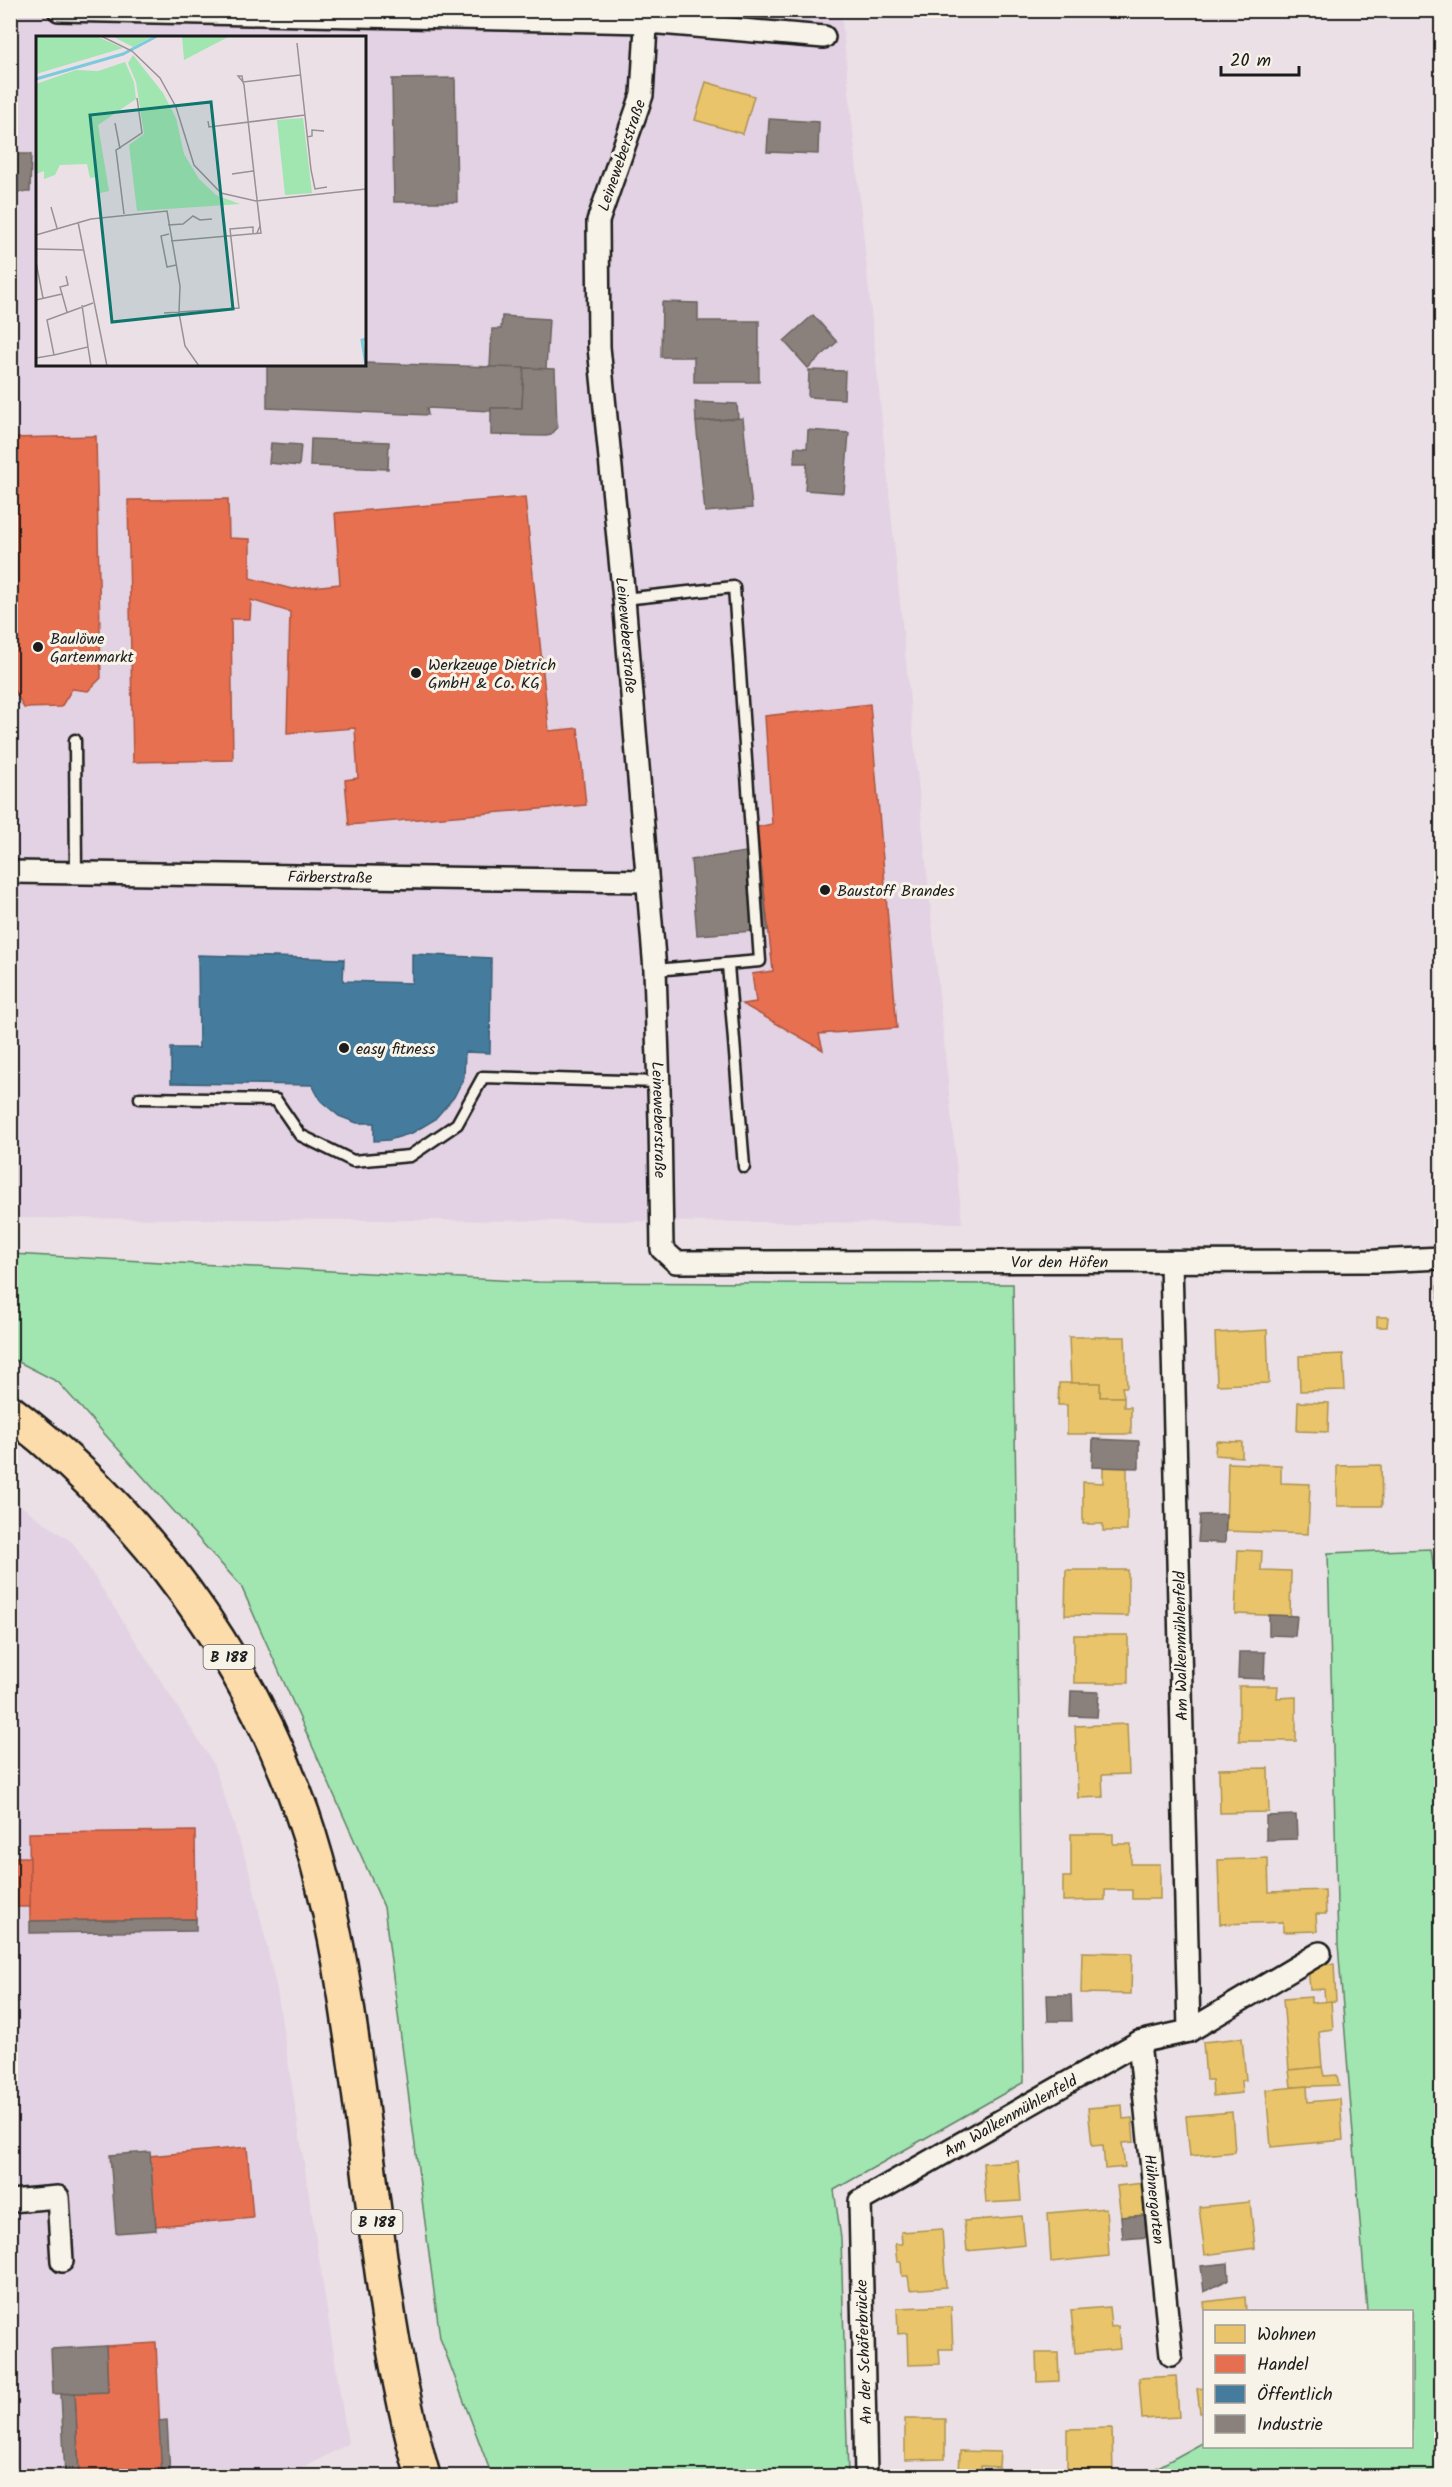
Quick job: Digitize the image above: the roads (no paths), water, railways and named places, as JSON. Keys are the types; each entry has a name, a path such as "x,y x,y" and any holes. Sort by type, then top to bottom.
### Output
{"main road":[{"name":"B 188","path":"10,1412 74,1465 112,1502 180,1582 237,1671 284,1765 318,1864 340,1966 395,2352 423,2476"}],"street":[{"path":"59,10 647,16 825,37"},
{"name":"Leineweberstraße","path":"647,16 642,95 598,221 599,347 624,599 655,970 662,1249 676,1262"},
{"name":"Färberstraße","path":"10,872 647,881"},
{"name":"Vor den Höfen","path":"676,1262 1376,1261 1442,1258"},
{"name":"Am Walkenmühlenfeld","path":"1171,1262 1189,2031"},
{"name":"Am Walkenmühlenfeld","path":"859,2227 860,2201 1139,2042 1189,2031 1320,1953"},
{"name":"Hühnergarten","path":"1139,2042 1171,2355"},
{"path":"10,2201 58,2197 62,2261"},
{"name":"An der Schäferbrücke","path":"859,2227 866,2476"}],"lane":[{"path":"624,599 734,586 760,962 655,970"},
{"path":"75,740 76,873"},
{"path":"728,965 744,1167"},
{"path":"140,1098 276,1100 300,1136 353,1161 410,1156 457,1124 483,1077 659,1083"}],"place":[{"name":"Baulöwe Gartenmarkt","path":"38,647"},
{"name":"Werkzeuge Dietrich GmbH & Co. KG","path":"416,673"},
{"name":"Baustoff Brandes","path":"825,890"},
{"name":"easy fitness","path":"344,1048"}]}
